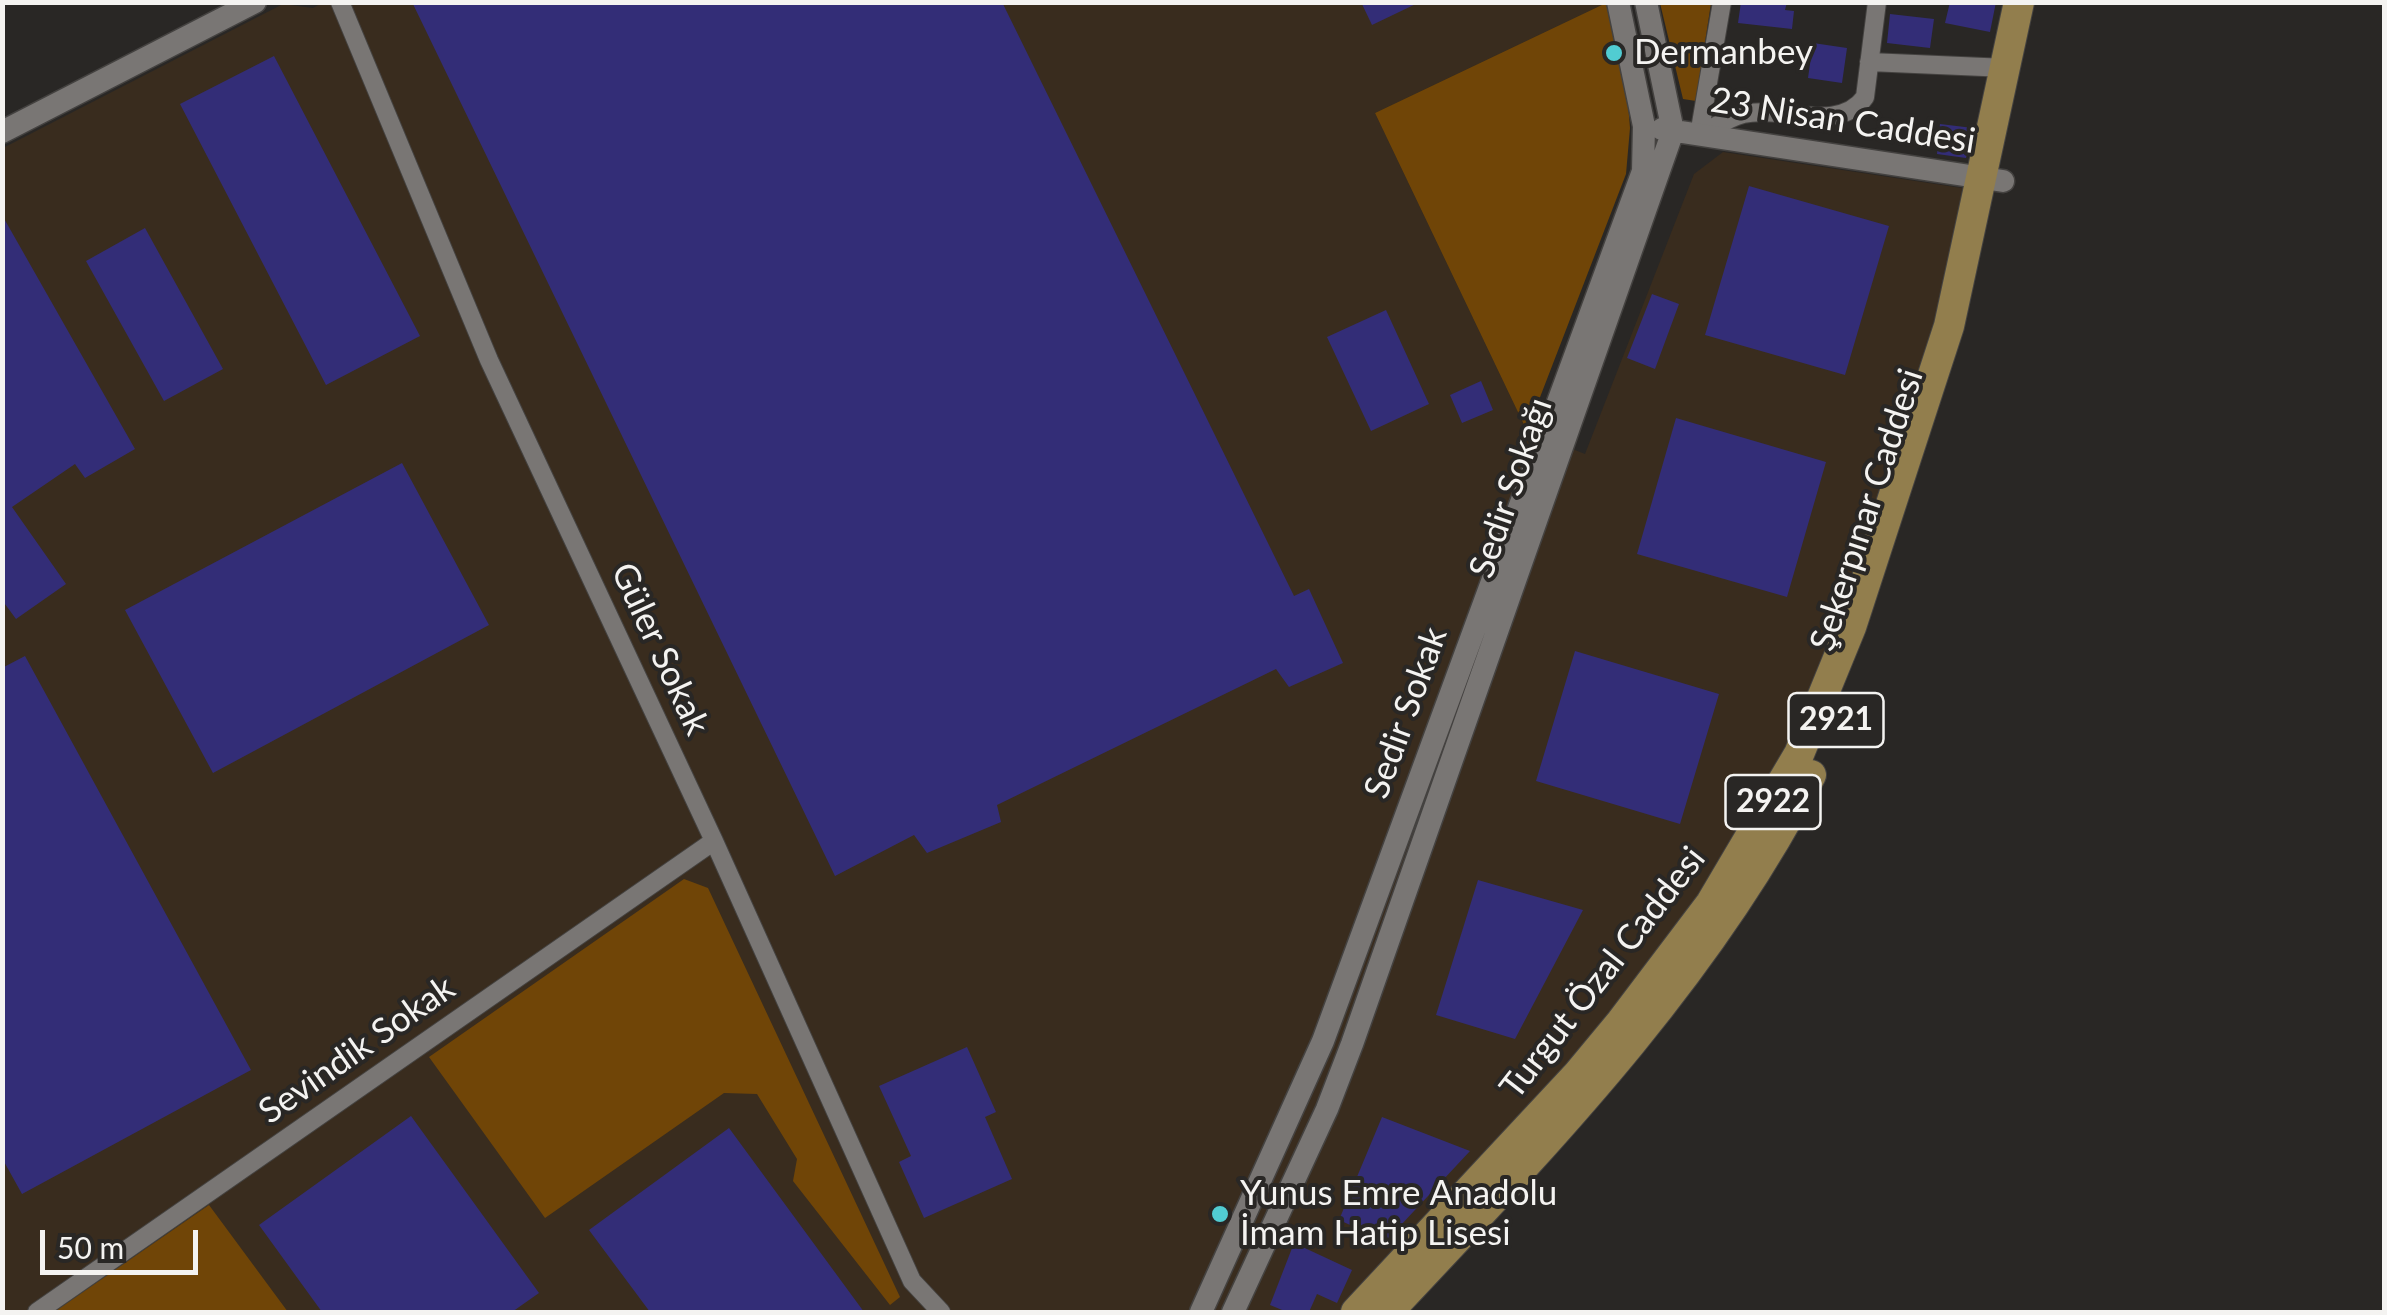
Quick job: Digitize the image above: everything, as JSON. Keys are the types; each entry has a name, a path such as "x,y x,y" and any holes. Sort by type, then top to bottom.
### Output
{"main road":[{"name":"Şekerpınar Caddesi","path":"1993,179 2006,68 2019,2"},
{"name":"Şekerpınar Caddesi","path":"1388,1312 1581,1102 1660,1008 1722,928 1788,821 1849,688 1919,489 2038,2"},
{"name":"Turgut Özal Caddesi","path":"1356,1312 1567,1086 1621,1022 1711,903 1779,793 1823,700 1892,506 1993,179"}],"street":[{"path":"2,132 255,2"},
{"name":"Güler Sokak","path":"340,2 489,360 714,841 912,1281 941,1312"},
{"path":"1618,2 1644,126"},
{"name":"23 Nisan Caddesi","path":"1646,2 1674,131"},
{"path":"1698,135 1722,2"},
{"path":"1698,135 1744,114 1836,115 1856,109 1864,96 1877,2"},
{"path":"1869,62 2006,68"},
{"name":"23 Nisan Caddesi","path":"1644,126 1993,179"},
{"name":"Sedir Sokak","path":"1201,1312 1284,1134 1330,1022 1643,172 1644,126"},
{"name":"Sedir Sokağı","path":"1233,1312 1327,1108 1352,1044 1674,131"},
{"name":"Sevindik Sokak","path":"37,1312 714,841"}],"shaded area":[{"path":"324,2 1606,3 1375,113 1527,431 1585,454 1694,174 1723,152 1975,190 1910,488 1791,788 1371,1312 3,1312 3,148 283,4 313,8"},
{"path":"1606,3 1628,103 1626,174 1527,431 1375,113"},
{"path":"1660,3 1711,3 1696,101 1683,99"},
{"path":"684,879 708,888 900,1297 890,1305 793,1181 797,1159 757,1094 724,1093 545,1218 429,1057"},
{"path":"209,1205 288,1312 54,1312"}],"building":[{"path":"412,2 1002,2 1294,596 1309,589 1343,663 1289,687 1276,669 997,805 1001,822 927,853 914,835 835,876"},
{"path":"1361,2 1420,2 1372,25"},
{"path":"1741,2 1787,2 1785,10 1794,11 1792,29 1738,23"},
{"path":"1950,2 1996,2 1990,32 1945,23"},
{"path":"1890,14 1934,19 1930,48 1887,43"},
{"path":"1813,43 1847,48 1842,83 1808,78"},
{"path":"274,56 420,336 326,385 180,104"},
{"path":"1940,124 1973,128 1966,158 1937,154"},
{"path":"1749,186 1889,226 1845,375 1705,335"},
{"path":"2,215 135,449 85,478 75,464 12,507 66,584 16,619 2,600"},
{"path":"145,228 223,369 164,401 86,261"},
{"path":"1652,294 1679,304 1655,369 1627,358"},
{"path":"1386,310 1429,404 1371,431 1327,337"},
{"path":"1481,381 1493,410 1462,423 1450,395"},
{"path":"1676,418 1826,462 1787,597 1637,554"},
{"path":"402,463 489,625 213,773 125,610"},
{"path":"1575,651 1719,694 1680,824 1536,781"},
{"path":"25,656 251,1070 22,1194 2,1158 2,668"},
{"path":"1478,880 1583,910 1515,1039 1436,1015"},
{"path":"967,1047 996,1112 985,1117 1012,1179 924,1218 899,1162 911,1156 879,1086"},
{"path":"411,1116 539,1293 512,1312 322,1312 259,1225"},
{"path":"1382,1117 1470,1151 1386,1241 1339,1220"},
{"path":"729,1128 864,1312 650,1312 589,1230"},
{"path":"1294,1243 1352,1270 1337,1303 1317,1294 1309,1312 1287,1312 1270,1305"}],"place":[{"name":"Dermanbey","path":"1614,53"},
{"name":"Yunus Emre Anadolu İmam Hatip Lisesi","path":"1220,1214"}]}
